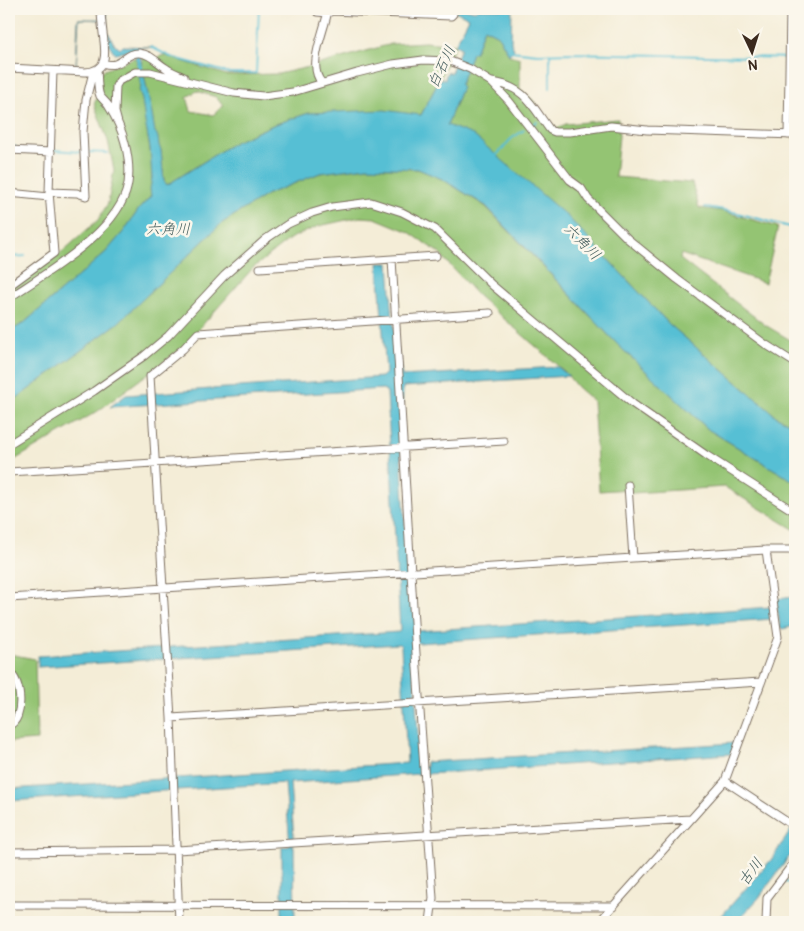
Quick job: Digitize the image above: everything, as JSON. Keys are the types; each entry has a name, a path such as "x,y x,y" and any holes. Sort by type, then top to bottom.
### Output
{"street":[{"path":"9,193 49,195 77,193 86,196 84,151 86,100 95,71 105,57 101,9"},
{"path":"316,9 317,12 451,16 453,11"},
{"path":"9,298 94,236 119,206 125,192 129,167 125,141 115,112 116,86 119,81 135,72 150,72 248,96 278,95 393,64 423,60 450,61 470,69 491,82 518,92 531,102 550,130 554,132 570,132 611,126 648,130 791,135 790,9"},
{"path":"322,83 317,78 315,63 328,11"},
{"path":"102,63 108,65 117,64 137,53 150,55 166,69 195,83"},
{"path":"9,68 95,71"},
{"path":"9,286 54,253 49,195 53,71"},
{"path":"95,71 100,96 118,123"},
{"path":"491,82 509,100 570,180 580,188 588,199 628,239 677,279 765,344 795,363"},
{"path":"9,150 51,150"},
{"path":"9,444 94,391 150,351 168,336 224,276 288,224 312,213 332,207 370,202 402,212 435,229 492,285 633,404 706,455 795,512"},
{"path":"260,268 436,256"},
{"path":"392,259 390,319 400,382 398,448 406,572 415,636 413,704 423,768 432,906 430,922"},
{"path":"179,922 167,653 150,376 183,349 198,333 490,313"},
{"path":"9,472 504,441"},
{"path":"628,485 633,558"},
{"path":"599,922 725,781 778,637 766,550"},
{"path":"9,598 633,558 795,550"},
{"path":"9,673 16,678 18,685 19,714 17,720 9,725"},
{"path":"170,718 761,682"},
{"path":"725,781 793,826"},
{"path":"9,852 177,850 690,819"},
{"path":"766,922 767,898 795,861"},
{"path":"9,905 614,906"}],"green space":[{"path":"484,28 498,35 509,55 520,58 520,89 533,100 547,123 557,128 566,124 618,119 619,136 615,177 692,183 699,208 722,211 778,227 765,283 681,254 680,259 765,325 792,341 795,335 795,426 777,417 669,324 568,217 447,125 462,87 460,85 472,52 475,52"},
{"path":"425,42 455,45 421,115 309,113 273,125 235,142 167,185 164,181 161,150 155,133 143,70 141,89 152,164 151,196 106,252 24,323 9,332 9,286 61,253 98,220 108,203 114,170 108,141 94,104 101,90 99,78 102,71 136,57 137,63 143,62 142,56 154,60 163,55 226,75 278,74 391,44","holes":["197,91 216,97 223,106 213,115 191,111 187,97"]},
{"path":"367,167 418,169 442,179 485,206 619,346 709,430 795,482 795,530 725,487 632,493 631,489 599,491 593,401 577,387 565,372 478,296 439,253 409,232 375,218 360,217 319,226 291,238 253,268 182,348 98,411 9,463 9,404 118,323 222,223 268,194 320,173"},
{"path":"9,654 35,659 37,740 9,742"}],"water":[{"name":"六角川","path":"104,9 107,9 107,30 114,44 120,49 123,46 153,47 143,47 139,50 155,132 161,150 164,181 167,185 235,142 273,125 309,113 384,110 421,115 440,79 445,79 447,72 451,73 461,48 455,45 469,18 450,11 352,9 466,9 475,11 477,9 512,9 511,43 514,49 509,55 498,35 484,28 475,52 472,53 460,85 462,87 447,125 473,135 568,217 669,324 777,417 795,426 795,482 709,430 619,346 486,206 442,179 418,169 367,167 320,173 268,194 222,223 118,323 9,404 9,332 24,323 106,252 151,196 150,148 139,89 141,88 135,51 130,50 116,54 106,34 104,20 79,19 103,19 105,18"},
{"path":"78,19 79,19 76,68"},
{"path":"378,263 389,263 393,322 402,376 558,367 569,376 403,387 401,450 408,575 417,631 771,607 773,619 418,643 412,639 420,767 426,767 426,762 735,743 731,754 426,774 426,769 420,770 420,774 290,783 294,840 292,846 294,846 295,922 282,922 282,847 290,846 285,783 9,801 9,789 407,763 401,646 399,644 38,667 38,656 163,648 164,652 169,647 399,632 387,392 383,389 110,407 126,395 382,377 386,373"},
{"path":"794,597 795,626 782,629 780,627 776,599"},
{"path":"795,824 795,849 758,899 736,922 716,922 771,860"}],"waterway":[{"path":"151,47 171,57 229,73 256,73 259,9"},
{"path":"511,51 538,54 795,58"},
{"path":"550,54 550,88"},
{"path":"532,125 537,122"},
{"path":"495,157 511,139 524,130"},
{"path":"9,146 16,147"},
{"path":"53,150 81,152"},
{"path":"86,152 108,153"},
{"path":"705,207 795,228"},
{"path":"9,257 25,256"},
{"path":"783,882 795,883"}],"water label":[{"name":"白石川","path":"442,67"},
{"name":"古川","path":"751,872"}]}
